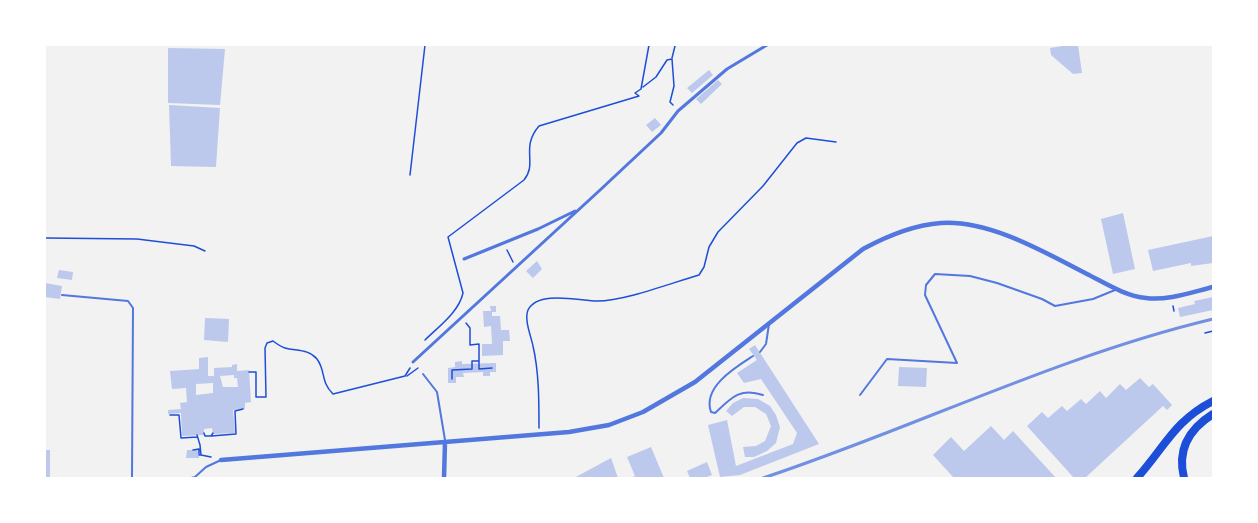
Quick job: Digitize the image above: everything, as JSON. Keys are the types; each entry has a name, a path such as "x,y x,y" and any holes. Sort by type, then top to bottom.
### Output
{"highway":[{"path":"1137,478 1176,427 1196,410 1213,401"},
{"path":"1184,478 1181,457 1184,446 1189,436 1213,414"}],"street":[{"path":"413,362 661,133 678,111 694,96 727,69 767,45"},
{"path":"464,259 579,209"},
{"path":"220,460 540,435 609,425 643,412 695,382 863,249 908,229 942,223 967,225 998,232 1118,289 1143,298 1156,299 1213,287"},
{"path":"444,478 445,442"}],"lane":[{"path":"860,395 887,359 957,363 926,295 926,285 935,274 970,276 997,283 1042,298 1055,306 1092,299 1118,289"},
{"path":"62,295 128,301 133,308 132,478"},
{"path":"760,352 766,344 769,324"},
{"path":"753,356 724,378 714,389 709,406 711,412 715,413 734,396 752,391 763,395"},
{"path":"423,374 437,392 445,442"},
{"path":"191,478 220,460"}],"path":[{"path":"410,175 425,45"},
{"path":"641,89 649,45"},
{"path":"675,46 672,59 675,77 670,102 678,111"},
{"path":"423,343 462,299 463,293 448,237 524,180 530,172 529,148 537,128 543,124 635,99 639,96 635,93 656,77 667,60 672,59"},
{"path":"540,435 534,352 527,319 528,310 535,302 551,298 597,301 629,295 699,275 705,267 709,247 718,232 764,186 797,143 806,138 836,142"},
{"path":"45,238 137,239 194,246 205,251"},
{"path":"504,243 509,257"},
{"path":"468,325 470,345 479,344 479,369 492,368"},
{"path":"1205,333 1213,331"},
{"path":"249,372 256,372 256,397 266,397 265,348 267,343 273,341 283,348 297,348 317,358 325,386 333,394 405,376 418,368"},
{"path":"452,379 452,370 472,369 472,361 479,361"},
{"path":"405,376 413,362"},
{"path":"204,433 205,436 236,434 234,411 243,409"},
{"path":"170,415 179,414 181,438 197,436 200,455 199,449 193,450"}],"building":[{"path":"1078,45 1082,73 1073,74 1051,55 1050,48"},
{"path":"168,48 225,49 220,105 168,103"},
{"path":"709,70 713,75 692,93 687,88"},
{"path":"718,80 722,84 701,104 696,99"},
{"path":"169,105 220,108 216,167 171,166"},
{"path":"655,118 661,125 652,132 646,125"},
{"path":"1123,213 1135,269 1113,274 1101,219"},
{"path":"1213,236 1213,263 1191,266 1191,263 1153,271 1148,250"},
{"path":"537,261 542,269 533,278 526,271"},
{"path":"59,270 73,272 72,280 57,278"},
{"path":"45,283 62,286 60,299 45,297"},
{"path":"1213,297 1213,310 1180,317 1178,308 1195,304 1194,301"},
{"path":"490,306 496,306 496,312 492,312 492,316 500,316 501,330 509,330 510,341 503,341 503,355 482,356 482,344 492,344 491,326 484,327 483,311 491,311"},
{"path":"205,318 229,319 228,342 204,340"},
{"path":"755,345 819,444 740,475 720,477 708,425 727,420 736,466 793,444 797,433 761,379 744,383 737,373 757,360 749,349"},
{"path":"208,357 208,376 214,376 214,368 232,367 237,364 237,371 249,370 251,402 245,403 245,409 233,410 235,433 213,434 212,428 204,429 204,435 182,436 181,413 168,414 168,410 181,409 180,403 187,402 186,388 172,389 170,371 199,369 199,358","holes":["234,375 234,378 237,378 238,387 223,387 220,376","213,383 213,393 196,395 196,384"]},
{"path":"462,361 462,364 496,363 496,372 490,372 490,376 483,376 483,372 463,373 464,377 456,377 456,383 448,383 448,368 455,367 455,362"},
{"path":"899,367 927,368 926,387 898,386"},
{"path":"1140,378 1149,387 1153,384 1172,405 1167,410 1163,406 1085,478 1074,478 1027,426 1042,412 1048,418 1062,406 1067,411 1081,399 1086,404 1100,391 1106,398 1120,384 1126,390"},
{"path":"743,398 758,399 770,406 780,427 776,443 767,451 754,457 745,457 743,447 756,446 765,441 771,426 766,414 755,407 744,407 732,416 726,411 733,403"},
{"path":"991,426 1004,440 1013,431 1056,478 954,478 933,455 951,437 964,451"},
{"path":"651,447 664,478 629,478 635,476 627,457"},
{"path":"45,450 50,450 50,478 45,478"},
{"path":"187,450 198,450 199,458 186,458"},
{"path":"611,458 618,478 574,478"},
{"path":"707,462 712,475 704,478 690,478 687,471"}],"railway":[{"path":"763,478 1042,372 1155,334 1213,319"}]}
